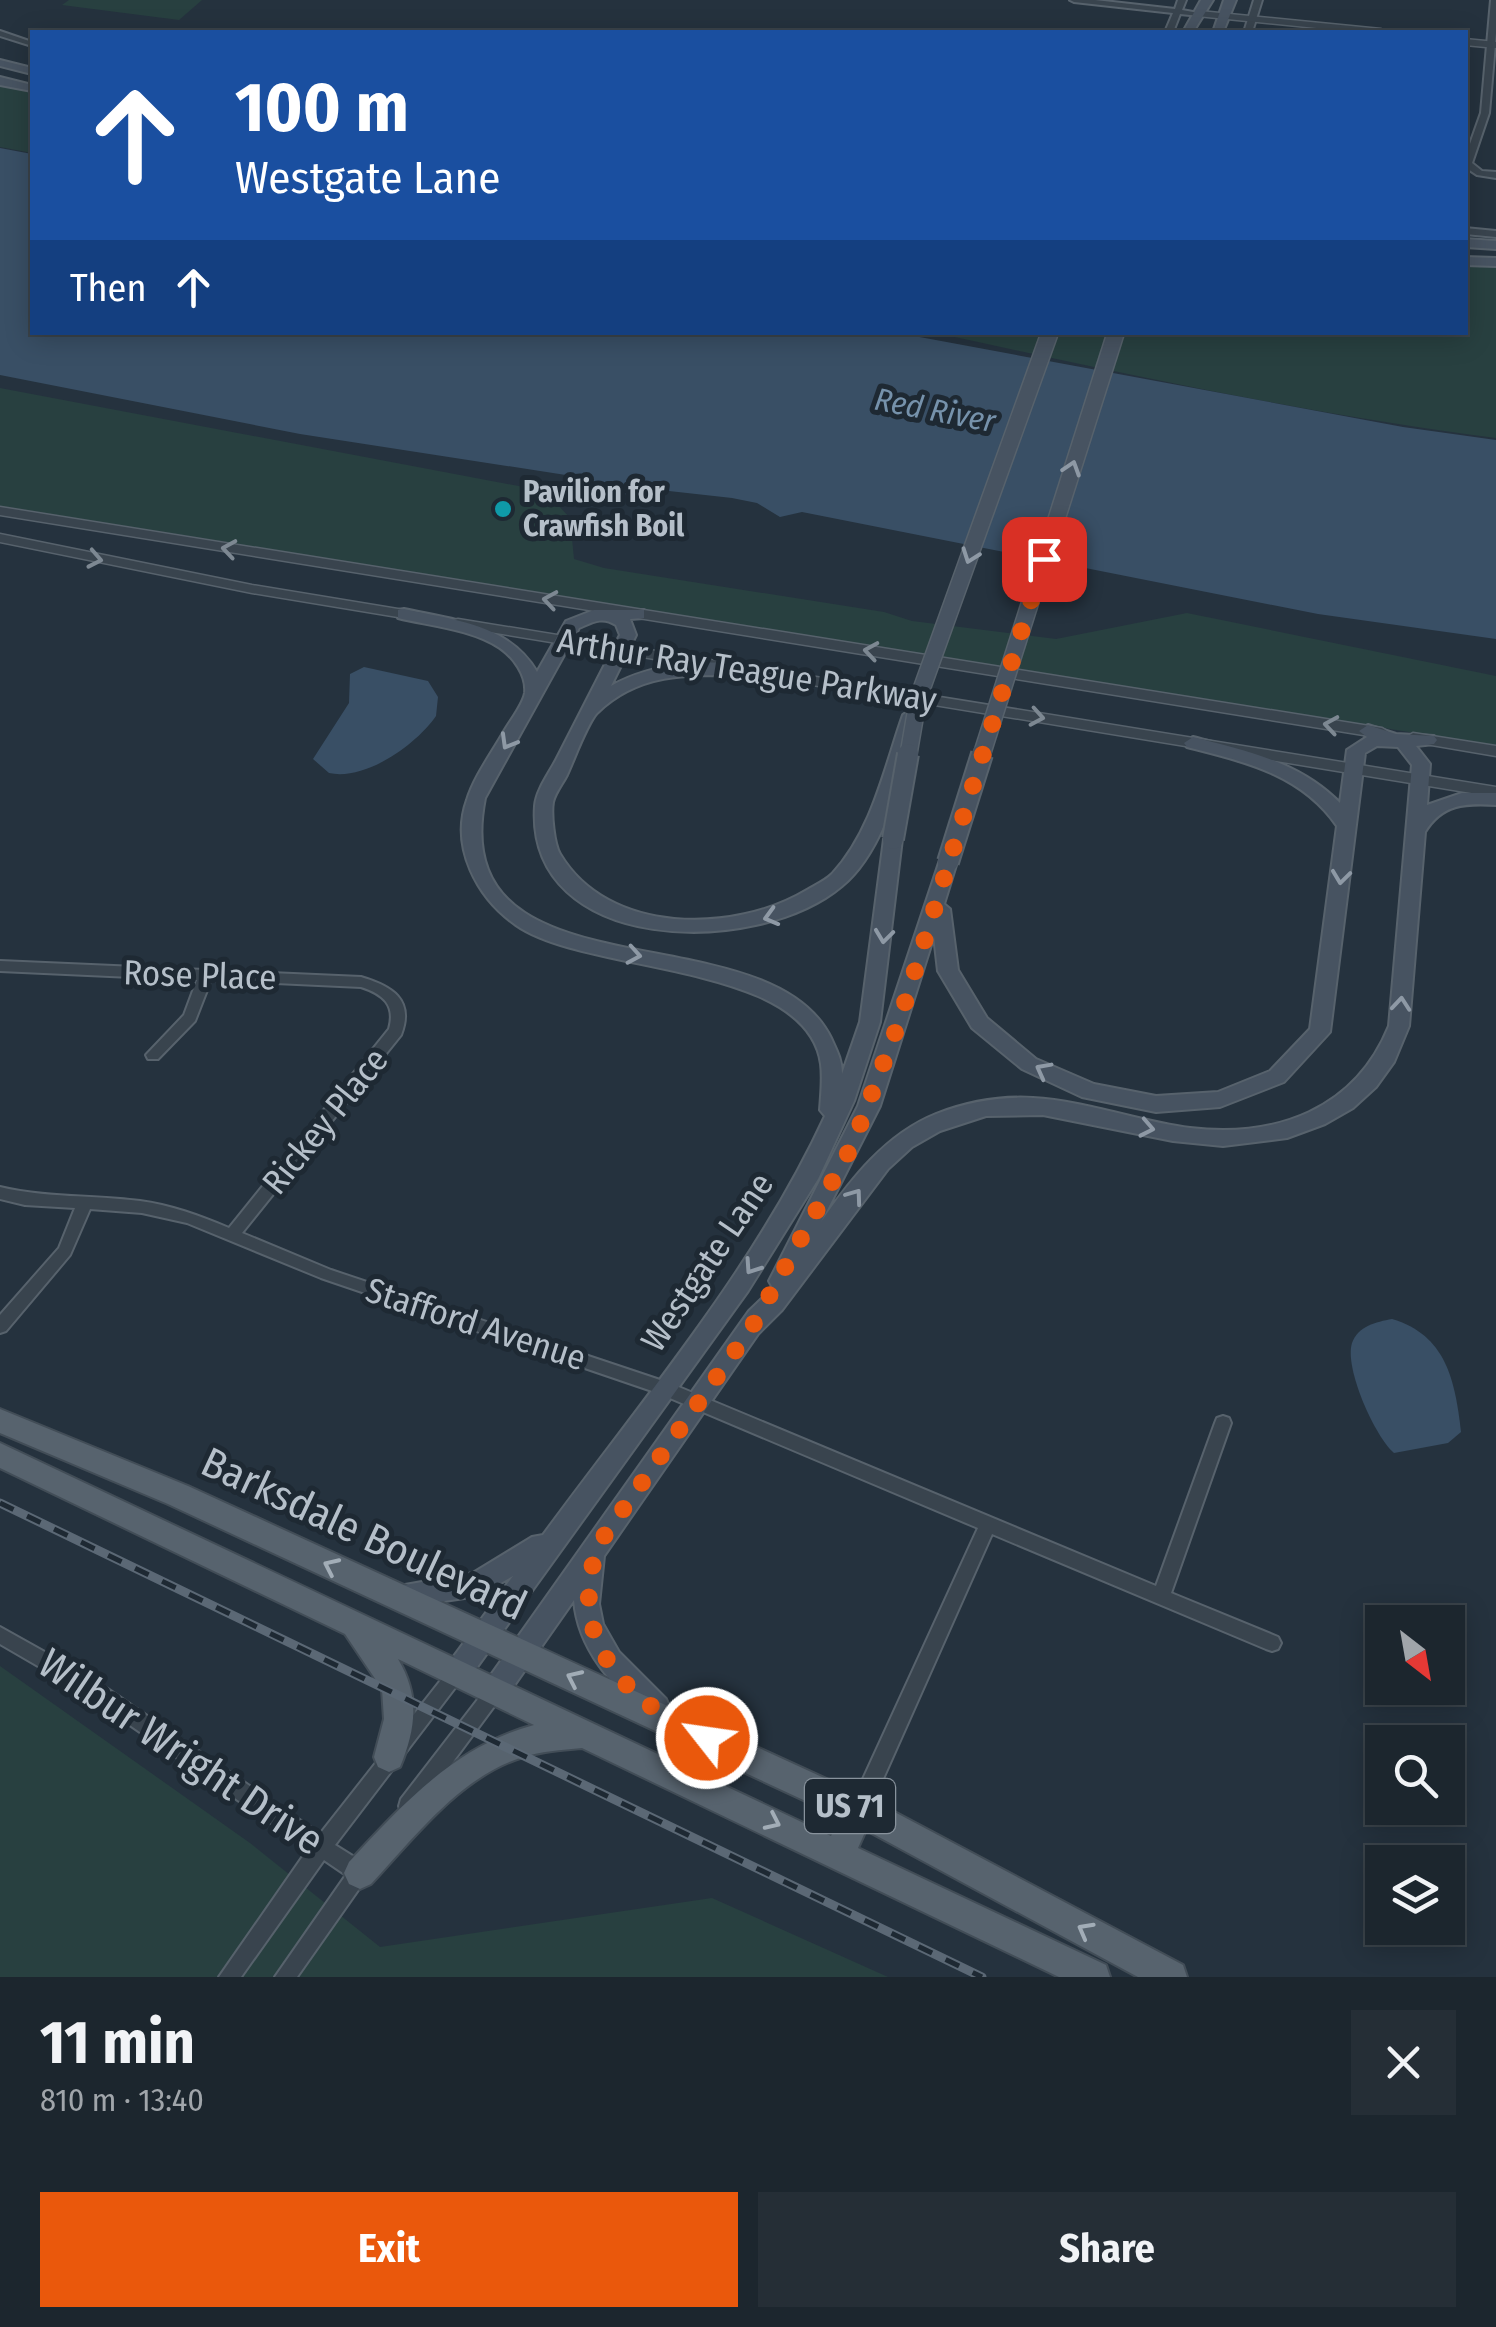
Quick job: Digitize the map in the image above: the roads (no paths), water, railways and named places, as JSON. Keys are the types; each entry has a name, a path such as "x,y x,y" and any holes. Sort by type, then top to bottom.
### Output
{"main road":[{"path":"1189,30 1208,0"},
{"path":"1215,30 1230,0"},
{"path":"0,63 30,71"},
{"path":"0,80 30,88"},
{"path":"1468,246 1496,247"},
{"path":"1468,261 1496,262"},
{"path":"586,606 608,614 628,628 544,802 540,821 544,840 567,880 609,910 688,928 762,920 836,886 881,838 918,699 1049,335"},
{"path":"1115,335 946,868 939,926 948,979 973,1019 990,1035 1066,1082 1133,1101 1185,1106 1246,1092 1273,1080 1308,1051 1320,1032 1354,768 1361,744 1428,740"},
{"path":"404,614 511,646 529,667 534,696"},
{"path":"638,614 578,620 564,640 471,813 468,842 480,877 524,920 566,942 698,966 758,986 782,1000 821,1038 832,1064 835,1087 826,1141"},
{"path":"582,730 608,696 636,680 682,670 755,672"},
{"path":"752,1327 790,1286 886,1157 932,1125 968,1112 1042,1107 1194,1137 1228,1138 1322,1118 1348,1102 1382,1068 1395,1041 1420,779 1419,757 1396,740 1368,730"},
{"path":"1193,743 1296,774 1325,795 1348,827"},
{"path":"1416,835 1425,817 1443,803 1496,796"},
{"name":"Westgate Lane","path":"458,1672 784,1219 826,1141 870,1022 881,838"},
{"name":"Westgate Lane","path":"494,1690 752,1327 819,1212 869,1106 946,868"},
{"name":"Barksdale Boulevard","path":"0,1421 178,1495 859,1810 1171,1977"},
{"name":"US 71","path":"0,1455 1094,1977"},
{"path":"153,1528 178,1495"},
{"path":"396,1596 478,1584 555,1535"},
{"path":"600,1542 587,1584 595,1641 621,1678 677,1725"},
{"path":"350,1621 381,1654 398,1688 400,1726 389,1758"},
{"path":"360,1873 472,1764 532,1738 591,1734"},
{"path":"838,1854 859,1810"}],"street":[{"path":"1074,0 1362,30"},
{"path":"1170,30 1182,0"},
{"path":"1249,30 1258,0"},
{"path":"1468,162 1485,113 1495,0"},
{"path":"0,33 30,43"},
{"path":"1468,42 1494,45"},
{"path":"1468,165 1496,175"},
{"path":"1468,231 1496,234"},
{"name":"Arthur Ray Teague Parkway","path":"0,511 1496,751"},
{"name":"Arthur Ray Teague Parkway","path":"0,538 404,614 1354,768 1496,796"},
{"name":"Rose Place","path":"0,966 361,982 380,987 395,1000"},
{"path":"153,1055 190,1017 206,975"},
{"name":"Rickey Place","path":"232,1235 396,1032 400,1015 395,1000"},
{"name":"Stafford Avenue","path":"0,1193 158,1209 232,1235 410,1303 663,1388 1272,1643"},
{"path":"0,1326 64,1251 85,1203"},
{"path":"1161,1597 1223,1423"},
{"path":"859,1810 988,1524"},
{"name":"Wilbur Wright Drive","path":"0,1635 87,1685 360,1873"},
{"path":"228,1977 322,1846 458,1672"},
{"path":"285,1977 494,1690"}],"water":[{"name":"Red River","path":"0,148 30,154 30,335 909,335 1403,427 1496,440 1496,639 1318,614 802,512 780,517 757,503 732,498 651,489 624,495 585,478 300,434 0,375"},
{"path":"364,667 428,681 438,697 436,716 403,749 373,766 358,772 329,773 313,759 349,703 350,674"},
{"path":"1392,1319 1425,1336 1444,1362 1451,1378 1461,1432 1448,1443 1394,1453 1370,1418 1357,1385 1352,1343 1363,1329"}],"railway":[{"path":"0,1503 982,1977"}],"place":[{"name":"Pavilion for Crawfish Boil","path":"503,509"}]}
